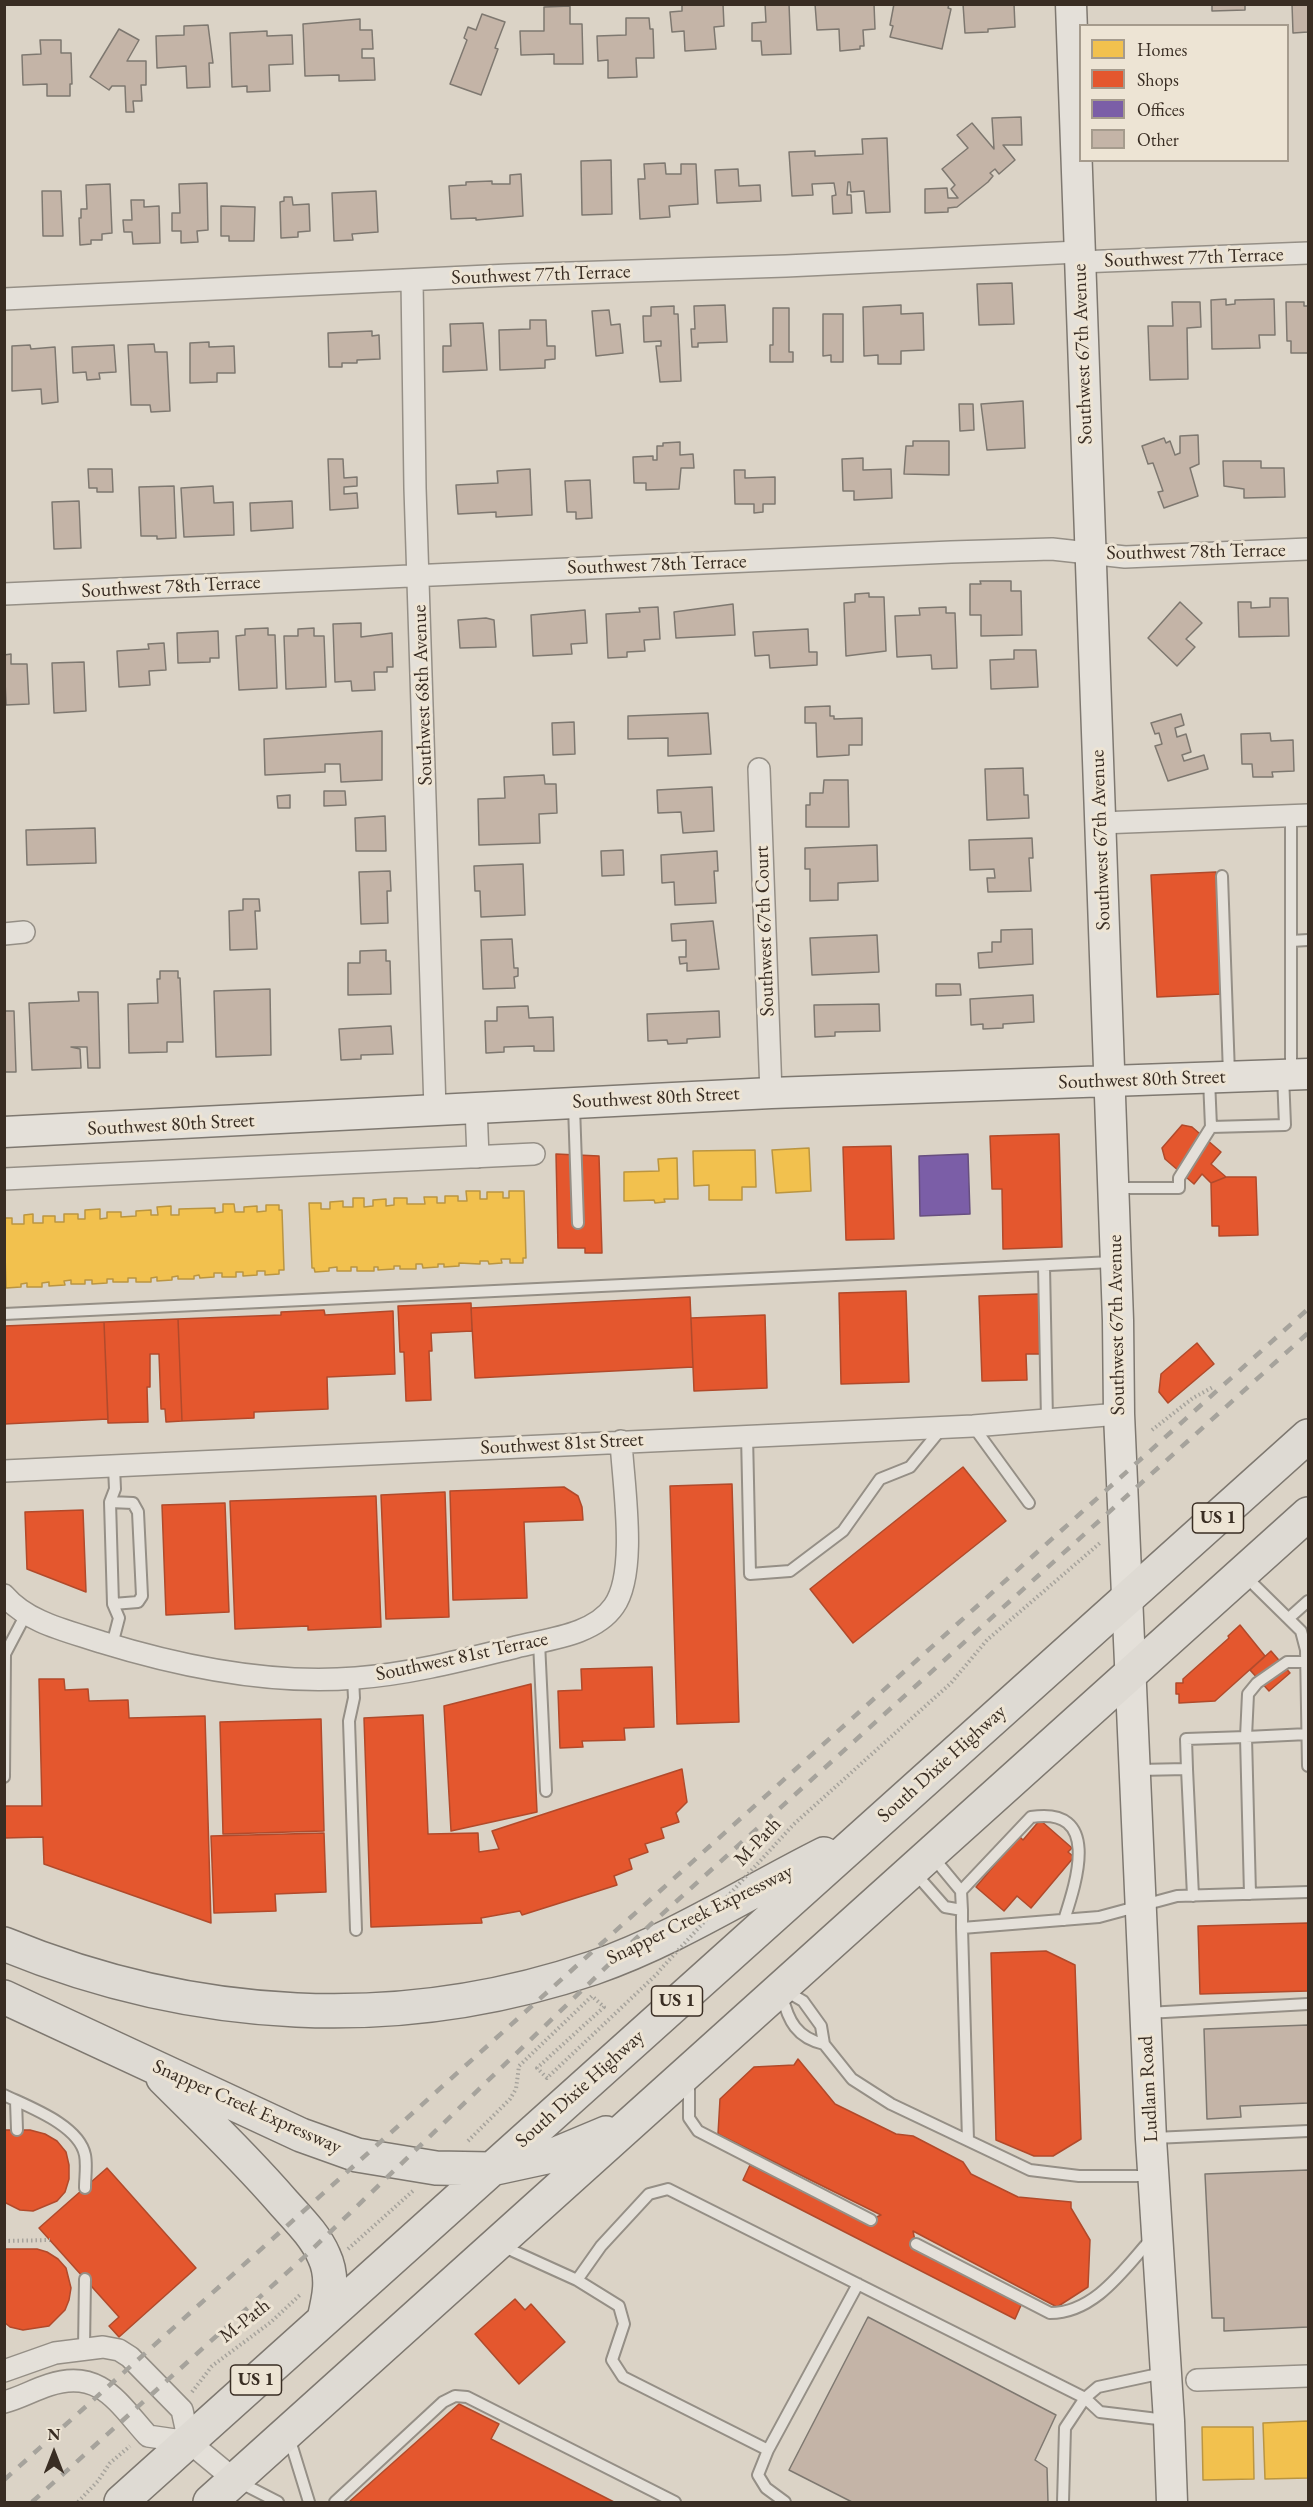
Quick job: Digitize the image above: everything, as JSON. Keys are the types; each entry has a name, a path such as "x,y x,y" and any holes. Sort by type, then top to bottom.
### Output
{"highway":[{"name":"South Dixie Highway","path":"121,2502 1308,1436"},
{"name":"US 1","path":"210,2502 1308,1514"},
{"name":"Snapper Creek Expressway","path":"4,1944 105,1980 182,1999 260,2009 330,2011 398,2008 515,1989 594,1967 691,1925 863,1834"},
{"name":"Snapper Creek Expressway","path":"4,1997 332,2148 357,2155 457,2170 491,2169 551,2156 637,2118"},
{"path":"146,2062 251,2166 313,2237 324,2256 330,2280 329,2299 324,2319"}],"main road":[{"name":"Southwest 67th Avenue","path":"1071,4 1078,257 1091,553 1116,1262 1119,1414 1130,1675"},
{"name":"Southwest 80th Street","path":"4,1132 297,1119 476,1107 771,1093 1294,1075"},
{"name":"Ludlam Road","path":"1130,1675 1151,2139 1172,2502"}],"street":[{"name":"Southwest 77th Terrace","path":"4,299 786,266 1078,257 1308,254"},
{"name":"Southwest 68th Avenue","path":"412,280 435,1110"},
{"name":"Southwest 78th Terrace","path":"4,594 963,552 1052,549 1125,557 1308,549"},
{"name":"Southwest 67th Court","path":"759,769 771,1093"},
{"path":"1100,823 1300,816"},
{"path":"476,1107 478,1157"},
{"path":"4,1179 534,1154"},
{"name":"Southwest 81st Street","path":"4,1471 973,1426 1119,1414"},
{"name":"Southwest 81st Terrace","path":"4,1595 26,1614 112,1645 214,1669 303,1679 353,1678 437,1666 539,1642 586,1628 604,1618 619,1596 626,1572 627,1555 621,1441"},
{"path":"4,2371 55,2353 103,2347 119,2350 130,2357 182,2410 189,2442"},
{"path":"1197,2380 1308,2376"},
{"path":"4,2402 50,2384 67,2381 92,2382 103,2387 114,2397 148,2436 189,2442 236,2481"}],"lane":[{"path":"1211,1127 1285,1125 1294,1075 1291,941 1300,816"},
{"path":"1113,1188 1179,1188 1179,1178 1211,1127 1219,1078 1222,876"},
{"path":"1291,941 1308,940"},
{"path":"574,1102 578,1222"},
{"path":"4,1314 1116,1262"},
{"path":"1044,1266 1047,1420"},
{"path":"973,1426 1029,1503"},
{"path":"747,1435 750,1574 790,1571 843,1532 880,1479 910,1467 942,1427"},
{"path":"112,1645 120,1618 113,1604 110,1502 115,1489 114,1467"},
{"path":"110,1502 133,1503 138,1512 142,1596 138,1602 113,1604"},
{"path":"1242,1572 1301,1631 1306,1662 1308,1766"},
{"path":"1289,1618 1308,1601"},
{"path":"4,1777 5,1654 26,1614"},
{"path":"539,1642 546,1791"},
{"path":"1250,1894 1246,1737 1248,1694 1257,1683 1287,1662 1306,1662"},
{"path":"353,1678 354,1698 349,1720 356,1930"},
{"path":"1193,1896 1186,1739 1308,1734"},
{"path":"1135,1770 1187,1769"},
{"path":"968,2140 961,1891 1031,1816 1052,1815 1063,1819 1072,1827 1079,1846 1077,1879 1064,1920"},
{"path":"921,1862 961,1891"},
{"path":"921,1862 945,1907 962,1910"},
{"path":"962,1928 1099,1917 1178,1896 1308,1892"},
{"path":"781,1989 789,2019 808,2040 824,2044"},
{"path":"781,1989 803,2001 821,2026 824,2044 860,2086 891,2104 1030,2170 1079,2176 1153,2176"},
{"path":"1145,2013 1308,2004"},
{"path":"690,2069 689,2118 698,2132 871,2220"},
{"path":"4,2095 54,2119 75,2136 85,2154 85,2188"},
{"path":"16,2101 17,2130"},
{"path":"1151,2139 1308,2131"},
{"path":"577,2280 601,2246 649,2194 668,2189 1085,2398 1100,2412 1169,2421"},
{"path":"916,2244 1050,2313 1063,2313 1080,2308 1108,2286 1156,2233"},
{"path":"496,2243 577,2280 619,2306 624,2325 612,2360 622,2377 768,2450"},
{"path":"84,2348 85,2279"},
{"path":"785,2502 766,2488 758,2475 768,2450 858,2284"},
{"path":"1063,2502 1065,2428 1085,2398 1098,2387 1166,2372"},
{"path":"335,2502 444,2402 455,2396 467,2397 675,2502"},
{"path":"288,2432 309,2502"},
{"path":"236,2481 278,2502"}],"path":[{"path":"1152,1430 1193,1398 1213,1387"},
{"name":"M-Path","path":"476,2135 510,2099 516,2089 519,2066 592,1996 604,2007 537,2068 547,2078 660,1970 794,1824 951,1683 987,1640 1092,1549"},
{"path":"347,2250 407,2196"},
{"path":"4,2241 50,2240"},
{"name":"M-Path","path":"196,2389 201,2378 212,2366 272,2322 304,2291"},
{"path":"78,2502 98,2481 110,2463 124,2452"}],"building: Homes":[{"path":"809,1148 811,1191 776,1193 772,1150"},
{"path":"755,1150 756,1187 742,1187 742,1200 709,1200 709,1185 694,1186 693,1151"},
{"path":"677,1158 678,1199 664,1199 665,1202 655,1203 654,1200 624,1201 624,1172 659,1171 658,1159"},
{"path":"466,1191 480,1191 480,1199 487,1199 487,1192 503,1192 503,1198 509,1198 509,1191 524,1191 526,1258 523,1258 523,1263 510,1263 510,1259 501,1259 502,1263 489,1264 488,1261 480,1261 480,1264 459,1263 459,1266 444,1267 444,1264 438,1264 438,1267 423,1268 422,1264 416,1264 416,1269 400,1269 400,1266 394,1266 394,1269 378,1270 378,1267 374,1267 374,1271 357,1271 357,1267 351,1267 351,1271 337,1271 337,1267 329,1268 329,1271 315,1272 312,1268 309,1203 321,1203 321,1209 330,1209 330,1202 343,1201 343,1207 353,1207 353,1198 364,1198 364,1207 373,1206 373,1200 386,1199 386,1206 394,1205 394,1198 407,1198 407,1204 425,1204 424,1197 437,1197 437,1203 445,1203 445,1196 458,1196 458,1201 467,1201"},
{"path":"223,1204 234,1204 235,1212 244,1212 244,1207 257,1206 257,1212 266,1211 266,1205 279,1205 279,1210 282,1210 284,1270 279,1270 279,1274 265,1275 265,1271 257,1271 257,1275 243,1276 243,1272 236,1272 236,1277 222,1277 222,1273 214,1273 214,1277 200,1278 199,1275 194,1276 194,1279 178,1279 178,1276 172,1277 172,1280 157,1281 157,1277 151,1278 151,1282 136,1282 136,1278 128,1278 128,1282 113,1282 113,1279 107,1279 107,1283 92,1284 92,1280 85,1280 85,1284 71,1284 71,1280 64,1281 65,1285 49,1286 49,1282 42,1283 42,1287 27,1287 27,1283 21,1284 21,1287 6,1288 4,1218 12,1218 12,1224 24,1224 24,1215 33,1214 33,1223 43,1223 43,1216 55,1216 55,1222 64,1222 64,1214 78,1214 78,1219 85,1219 85,1210 100,1209 100,1219 107,1218 107,1212 121,1212 121,1217 136,1216 136,1211 151,1210 151,1215 158,1215 157,1207 171,1206 171,1215 179,1215 179,1209 215,1208 215,1213 223,1212"},
{"path":"1308,2421 1308,2478 1265,2479 1263,2423"},
{"path":"1202,2427 1253,2427 1254,2479 1203,2480"}],"building: Shops":[{"path":"1216,872 1222,994 1157,997 1151,875"},
{"path":"1182,1125 1192,1127 1221,1152 1211,1164 1226,1177 1211,1183 1202,1174 1194,1184 1165,1159 1162,1148"},
{"path":"1059,1134 1062,1247 1003,1249 1002,1189 992,1189 990,1136"},
{"path":"891,1146 894,1239 846,1240 843,1147"},
{"path":"556,1154 599,1156 602,1253 585,1253 585,1248 558,1248"},
{"path":"1226,1177 1256,1177 1258,1235 1219,1236 1219,1226 1212,1226 1211,1183"},
{"path":"906,1291 909,1382 841,1384 839,1293"},
{"path":"1039,1294 1041,1354 1026,1354 1027,1380 982,1381 979,1296"},
{"path":"690,1297 693,1367 475,1378 471,1308"},
{"path":"471,1303 472,1331 431,1333 432,1351 429,1351 431,1400 406,1401 404,1352 400,1352 398,1306"},
{"path":"324,1310 325,1315 393,1311 395,1374 327,1377 328,1409 254,1412 254,1418 182,1421 178,1319 281,1315 281,1312"},
{"path":"765,1315 767,1388 694,1391 691,1318"},
{"path":"178,1319 182,1421 166,1422 165,1409 161,1409 159,1354 150,1354 150,1387 147,1387 148,1422 108,1423 104,1322"},
{"path":"104,1322 108,1419 4,1424 4,1326"},
{"path":"1197,1343 1214,1364 1168,1403 1159,1392 1161,1374"},
{"path":"963,1467 1006,1521 853,1643 810,1589"},
{"path":"732,1484 739,1722 677,1724 670,1486"},
{"path":"564,1487 578,1496 583,1520 524,1522 527,1598 453,1600 450,1491"},
{"path":"445,1492 449,1617 386,1619 381,1495"},
{"path":"376,1496 381,1627 308,1630 308,1626 235,1629 230,1501"},
{"path":"225,1503 229,1612 166,1615 162,1505"},
{"path":"83,1510 86,1592 27,1569 25,1512"},
{"path":"1240,1625 1265,1656 1215,1701 1179,1703 1176,1683 1183,1683 1183,1679 1229,1638 1228,1636"},
{"path":"1271,1651 1290,1673 1269,1691 1250,1670"},
{"path":"652,1667 654,1727 624,1728 625,1740 582,1741 583,1747 560,1748 558,1691 582,1690 581,1669"},
{"path":"39,1679 64,1679 65,1690 88,1689 89,1701 128,1700 129,1718 205,1716 211,1923 44,1864 43,1837 4,1838 4,1806 42,1806"},
{"path":"531,1684 537,1812 451,1831 444,1706"},
{"path":"423,1715 428,1834 478,1833 479,1852 499,1849 492,1831 682,1769 687,1802 676,1813 679,1822 661,1828 664,1838 645,1844 648,1852 629,1859 632,1869 614,1876 617,1885 522,1915 520,1911 481,1918 482,1923 371,1927 364,1718"},
{"path":"321,1719 324,1831 223,1834 220,1722"},
{"path":"1040,1820 1072,1848 1068,1852 1074,1857 1031,1908 1017,1896 1004,1911 976,1887 1019,1836 1023,1840"},
{"path":"324,1833 326,1892 275,1894 276,1911 214,1913 211,1836"},
{"path":"1308,1923 1308,1991 1200,1994 1198,1926"},
{"path":"1046,1951 1075,1965 1081,2139 1053,2156 1034,2156 996,2140 991,1953"},
{"path":"798,2059 835,2104 896,2134 913,2136 963,2162 971,2174 1018,2197 1071,2202 1071,2208 1090,2240 1088,2287 1057,2307 913,2231 917,2251 1022,2303 1015,2319 743,2180 750,2165 866,2222 881,2215 718,2134 720,2099 754,2067 794,2065"},
{"path":"4,2130 30,2130 45,2134 57,2141 66,2152 69,2179 65,2192 57,2201 33,2211 20,2210 4,2202"},
{"path":"107,2168 196,2268 119,2337 109,2326 119,2317 39,2228"},
{"path":"4,2249 37,2249 47,2252 66,2268 71,2288 69,2300 65,2310 49,2326 23,2330 10,2327 4,2322"},
{"path":"515,2299 525,2310 531,2304 565,2342 519,2384 475,2334"},
{"path":"459,2404 499,2424 491,2439 614,2502 349,2502"}],"building: Offices":[{"path":"968,1154 970,1214 920,1216 919,1156"}],"building: Other":[{"path":"682,4 723,4 724,26 714,27 716,49 685,51 684,31 672,32 670,12 682,11"},
{"path":"765,4 789,4 791,54 762,55 761,41 752,41 752,23 766,22"},
{"path":"815,4 874,4 875,29 863,30 864,46 860,46 860,49 840,51 839,29 817,30"},
{"path":"894,4 949,4 948,8 951,9 942,49 890,37"},
{"path":"963,4 1014,4 1015,27 965,33"},
{"path":"1212,4 1245,4 1245,10 1212,11"},
{"path":"1292,4 1308,4 1308,32 1293,33"},
{"path":"570,6 570,24 582,24 583,64 554,64 554,54 521,55 520,31 544,31 544,7"},
{"path":"482,14 505,22 481,95 450,84 467,40 464,38 468,27 476,30"},
{"path":"626,18 649,18 650,29 653,29 654,58 636,58 637,77 608,78 608,60 598,61 597,36 626,35"},
{"path":"360,19 360,30 372,30 373,49 362,49 362,58 374,58 375,80 339,81 339,75 305,76 303,24"},
{"path":"208,25 213,63 209,63 210,87 187,88 186,66 157,68 156,36 184,35 184,26"},
{"path":"119,29 139,40 127,61 146,61 146,85 141,85 142,101 133,101 134,112 126,112 125,86 112,86 109,90 90,77"},
{"path":"267,31 267,36 292,35 293,64 269,65 270,91 247,92 247,86 232,87 230,33"},
{"path":"40,40 61,40 61,53 71,53 70,96 47,96 47,84 23,85 22,55 41,54"},
{"path":"1021,117 1022,145 1003,145 1015,160 999,174 995,169 990,173 993,176 988,182 957,207 948,208 948,212 925,213 925,189 947,188 948,198 958,198 951,189 955,185 942,169 968,148 957,135 972,123 994,149 992,118"},
{"path":"887,138 890,212 866,213 864,191 851,192 850,182 848,182 847,195 851,195 852,213 833,214 832,196 836,195 834,183 812,184 813,195 792,196 789,152 815,151 815,156 863,154 862,139"},
{"path":"611,160 612,214 582,215 581,161"},
{"path":"665,163 666,174 681,174 681,164 696,164 698,204 669,206 670,217 640,219 638,179 645,179 644,164"},
{"path":"738,169 739,186 760,185 761,201 717,203 715,170"},
{"path":"521,174 523,216 476,220 476,218 451,219 449,186 466,185 466,182 492,181 492,184 510,184 510,175"},
{"path":"207,183 208,230 197,231 198,242 181,243 181,231 172,231 172,213 180,213 179,184"},
{"path":"110,184 112,233 102,234 102,240 91,240 91,244 80,245 79,218 81,218 81,209 87,209 86,185"},
{"path":"42,191 61,191 63,236 43,236"},
{"path":"376,191 378,232 352,234 353,240 334,241 332,193"},
{"path":"284,197 292,197 293,205 309,204 310,231 298,232 298,237 281,238 280,202 284,201"},
{"path":"131,200 144,200 144,207 159,206 160,243 133,244 132,232 124,232 123,220 132,220"},
{"path":"221,206 255,207 254,241 229,241 229,236 221,236"},
{"path":"1012,283 1014,324 979,325 977,284"},
{"path":"1226,299 1226,305 1235,304 1235,300 1274,299 1275,335 1259,335 1260,348 1212,349 1211,300"},
{"path":"1172,302 1200,302 1201,327 1187,328 1188,379 1150,380 1148,326 1173,326"},
{"path":"1286,302 1304,302 1304,306 1308,306 1308,353 1291,353 1291,341 1287,341"},
{"path":"725,305 727,342 698,343 698,347 692,347 691,329 695,329 694,306"},
{"path":"901,305 901,314 923,313 924,350 901,351 901,364 878,364 878,355 864,356 863,307"},
{"path":"674,306 674,314 678,314 681,381 660,382 656,346 661,346 661,341 644,342 643,316 651,316 651,307"},
{"path":"773,308 789,308 789,352 793,352 793,362 770,362 770,345 773,345"},
{"path":"609,310 611,325 620,324 623,353 596,356 592,311"},
{"path":"823,314 843,314 843,362 831,362 831,355 823,356"},
{"path":"530,320 546,320 547,346 555,346 555,359 545,360 545,368 500,370 499,330 530,329"},
{"path":"483,323 487,370 443,372 443,346 451,346 450,324"},
{"path":"372,331 372,336 379,335 380,359 357,360 357,363 342,363 342,367 329,367 328,333"},
{"path":"209,342 209,347 234,346 235,373 217,373 217,382 190,383 190,343"},
{"path":"154,344 155,352 167,352 170,411 151,412 150,405 131,405 128,345"},
{"path":"30,345 31,349 55,347 58,402 42,404 41,389 12,391 12,346"},
{"path":"114,345 116,372 99,373 100,379 87,380 86,372 73,373 72,347"},
{"path":"1023,401 1025,448 987,450 981,404"},
{"path":"959,404 973,404 974,430 960,431"},
{"path":"1198,435 1199,464 1190,468 1198,496 1164,508 1158,492 1163,491 1153,463 1148,464 1142,446 1164,438 1166,443 1170,441 1175,455 1180,453 1180,436"},
{"path":"913,441 949,441 949,475 904,474 906,446 913,446"},
{"path":"680,442 680,455 693,454 694,468 681,468 679,489 646,490 646,483 634,483 633,457 653,456 653,460 657,460 657,446 663,446 663,443"},
{"path":"863,458 863,470 891,469 892,498 854,500 854,491 843,491 842,459"},
{"path":"328,459 343,459 344,478 357,477 357,486 344,487 344,494 357,493 358,508 330,510"},
{"path":"1223,461 1261,461 1261,468 1284,468 1285,497 1244,498 1244,489 1224,486"},
{"path":"88,469 112,469 113,492 97,492 97,488 89,488"},
{"path":"530,469 532,515 496,517 496,512 458,514 456,485 498,483 497,471"},
{"path":"734,470 745,470 745,478 775,477 775,504 763,504 763,512 754,513 754,504 735,504"},
{"path":"590,480 592,518 576,519 576,512 567,512 565,481"},
{"path":"174,486 176,538 157,539 157,536 141,536 139,487"},
{"path":"213,486 214,503 233,502 234,535 184,537 181,488"},
{"path":"79,501 81,548 54,549 52,502"},
{"path":"292,501 293,528 251,531 250,503"},
{"path":"980,581 1011,581 1011,591 1021,591 1022,635 981,636 981,615 970,615 970,584 981,584"},
{"path":"869,593 869,597 884,597 886,651 846,656 844,603 855,602 855,594"},
{"path":"1270,598 1288,598 1289,636 1239,637 1238,602 1251,602 1251,608 1270,607"},
{"path":"1180,602 1202,623 1186,639 1195,647 1177,666 1148,638"},
{"path":"733,604 735,635 676,638 674,612"},
{"path":"658,607 660,639 644,640 645,651 627,652 627,657 608,658 606,614 640,612 639,608"},
{"path":"946,607 946,613 955,613 957,668 932,669 931,655 897,657 895,616 920,615 919,608"},
{"path":"585,610 587,643 571,644 572,654 533,656 531,615"},
{"path":"486,618 494,620 496,647 460,648 458,620"},
{"path":"361,623 361,637 392,633 393,667 387,667 387,672 374,672 375,690 352,691 351,681 335,682 333,624"},
{"path":"268,628 268,635 275,635 277,688 239,690 236,636 245,635 245,629"},
{"path":"314,628 314,636 324,636 326,687 286,689 284,636 298,636 298,629"},
{"path":"808,629 809,652 817,652 817,665 770,668 769,655 755,656 753,632"},
{"path":"218,631 219,658 210,658 210,662 178,663 177,633"},
{"path":"164,643 166,670 149,671 150,685 119,687 117,651 149,649 148,644"},
{"path":"1014,650 1036,650 1038,687 991,689 990,660 1014,659"},
{"path":"11,654 11,664 27,664 29,704 6,705 4,655"},
{"path":"84,662 86,711 54,713 52,663"},
{"path":"830,706 830,716 834,716 834,719 862,718 862,745 849,745 849,755 817,757 816,723 805,723 805,707"},
{"path":"708,713 711,754 668,756 668,738 628,739 628,716"},
{"path":"1181,714 1184,725 1175,728 1177,737 1186,734 1191,752 1182,755 1184,761 1204,755 1208,769 1168,781 1155,746 1162,744 1159,733 1155,734 1151,723"},
{"path":"574,722 575,754 553,755 552,723"},
{"path":"382,731 382,780 341,782 340,764 325,764 325,772 265,775 264,739"},
{"path":"1270,733 1271,741 1293,740 1294,771 1272,772 1273,777 1253,777 1252,764 1242,764 1241,734"},
{"path":"1023,768 1024,795 1028,795 1029,818 987,820 985,769"},
{"path":"544,775 545,784 556,784 557,813 539,814 540,843 479,845 478,799 505,798 504,777"},
{"path":"824,780 848,780 849,827 806,827 806,805 810,805 810,793 823,793"},
{"path":"712,787 714,831 683,833 681,812 658,813 657,790"},
{"path":"324,791 345,791 346,805 324,806"},
{"path":"290,795 290,808 278,808 277,796"},
{"path":"385,816 386,851 356,851 355,818"},
{"path":"95,828 96,863 27,865 26,830"},
{"path":"1032,838 1033,858 1029,858 1031,891 988,892 987,878 995,878 994,869 970,870 969,840"},
{"path":"877,845 878,881 838,883 838,900 810,901 810,869 805,869 805,848"},
{"path":"623,850 624,875 602,876 601,851"},
{"path":"717,851 718,871 714,871 716,903 675,905 674,882 662,883 661,855"},
{"path":"523,864 525,915 481,917 480,891 475,891 474,866"},
{"path":"390,871 391,891 387,891 388,923 361,924 359,872"},
{"path":"243,899 259,899 260,911 255,911 257,949 230,950 229,911 243,910"},
{"path":"713,921 719,969 687,971 687,963 680,964 679,957 686,957 686,940 672,941 671,924"},
{"path":"1032,929 1033,964 979,968 978,953 992,952 992,942 1001,942 1001,930"},
{"path":"877,935 879,972 812,975 810,938"},
{"path":"512,939 514,968 518,968 518,976 514,977 515,988 483,989 481,940"},
{"path":"386,950 386,961 390,961 391,994 348,995 348,963 360,963 360,951"},
{"path":"160,971 178,971 183,1042 167,1042 167,1052 129,1053 128,1004 158,1003 157,979 160,979"},
{"path":"936,984 960,984 961,995 936,996"},
{"path":"270,989 271,1055 216,1057 214,991"},
{"path":"78,992 98,992 100,1068 88,1068 87,1047 71,1047 80,1049 81,1068 32,1070 29,1003 79,1001"},
{"path":"1033,995 1034,1022 1003,1024 1003,1028 983,1029 983,1024 971,1025 970,999"},
{"path":"879,1004 880,1031 835,1032 835,1036 815,1037 814,1005"},
{"path":"528,1006 529,1018 553,1017 554,1051 534,1051 534,1046 504,1047 504,1052 486,1053 485,1021 497,1021 497,1007"},
{"path":"4,1011 14,1011 16,1072 4,1072"},
{"path":"719,1011 720,1037 687,1039 687,1043 668,1044 667,1040 648,1041 647,1014"},
{"path":"391,1026 393,1054 361,1055 361,1059 341,1060 339,1029"},
{"path":"1308,2025 1308,2103 1240,2106 1241,2117 1207,2119 1204,2029"},
{"path":"1308,2170 1308,2327 1224,2331 1224,2318 1212,2318 1205,2174"},
{"path":"868,2317 1056,2415 1035,2460 1047,2468 1048,2502 852,2502 789,2470"}],"railway":[{"path":"4,2480 1308,1309"},
{"path":"32,2502 302,2259 650,1925 1308,1333"}]}
